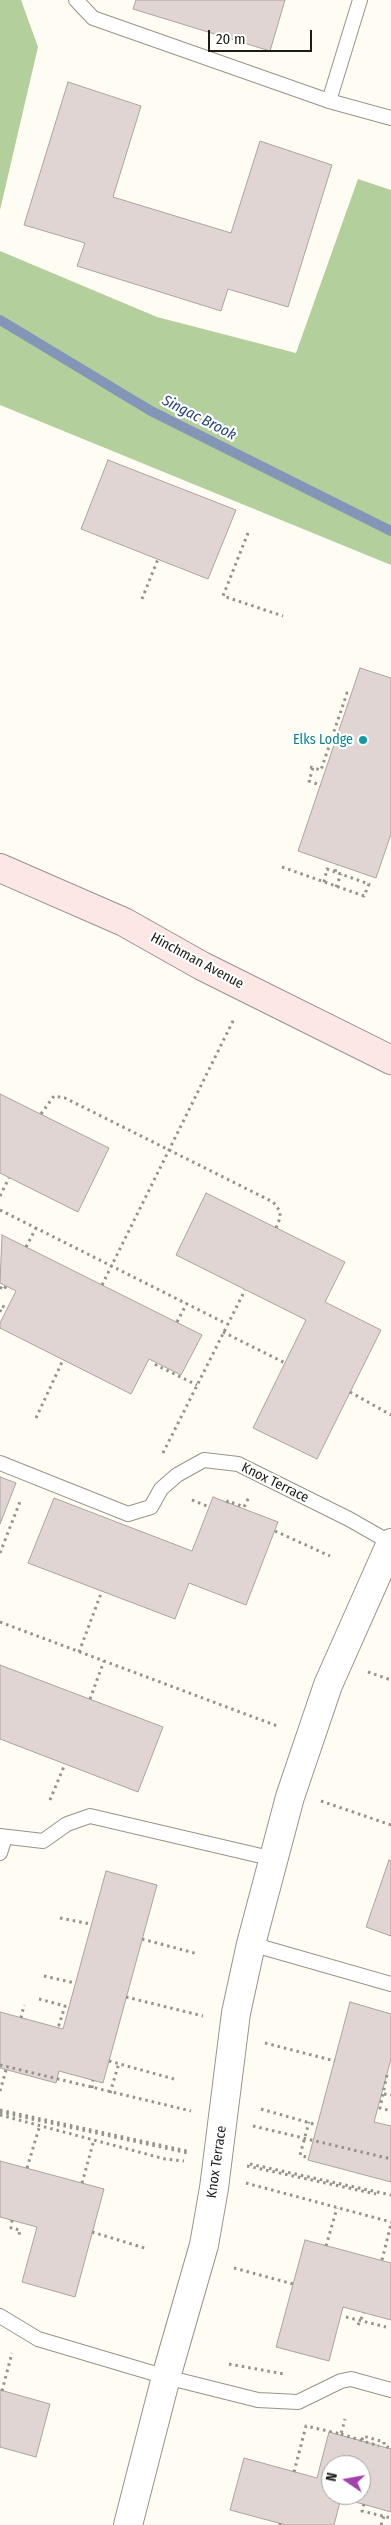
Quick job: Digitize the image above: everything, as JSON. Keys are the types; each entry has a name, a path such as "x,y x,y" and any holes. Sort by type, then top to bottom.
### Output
{"street":[{"name":"Hinchman Avenue","path":"0,868 42,884 124,922 202,966 391,1060"},
{"name":"Knox Terrace","path":"128,2525 166,2377 204,2245 214,2188 236,2013 251,1944 290,1797 328,1685 391,1543"}],"lane":[{"path":"76,0 93,18 328,101 391,118"},
{"path":"328,101 360,0"},
{"name":"Knox Terrace","path":"0,1463 128,1514 151,1507 161,1489 177,1475 204,1460 238,1464 349,1519 391,1543"},
{"path":"0,1853 2,1836 43,1841 67,1824 90,1816 274,1859"},
{"path":"251,1944 391,1984"},
{"path":"0,2316 38,2339 166,2377 268,2401 298,2402 341,2381 351,2379 391,2390"}],"path":[{"path":"248,533 223,596 283,616"},
{"path":"142,599 158,559"},
{"path":"320,785 309,781 312,768 321,770 346,693 351,695"},
{"path":"334,872 337,865"},
{"path":"282,868 364,896 369,884 327,870 324,882"},
{"path":"336,887 341,874"},
{"path":"102,1285 234,1019"},
{"path":"41,1114 54,1096 59,1095 273,1202 280,1211 280,1218 276,1228"},
{"path":"0,1196 9,1178"},
{"path":"0,1210 227,1324"},
{"path":"26,1247 36,1228"},
{"path":"0,1287 4,1290 6,1286"},
{"path":"160,1458 245,1290"},
{"path":"177,1322 187,1303"},
{"path":"0,1312 2,1306 7,1308"},
{"path":"223,1332 285,1363"},
{"path":"36,1418 63,1360"},
{"path":"157,1364 196,1385"},
{"path":"350,1392 391,1415"},
{"path":"0,1553 24,1491"},
{"path":"227,1503 228,1501 244,1507 251,1492"},
{"path":"192,1500 209,1507"},
{"path":"275,1531 330,1556"},
{"path":"79,1652 102,1591"},
{"path":"0,1622 281,1727"},
{"path":"90,1699 104,1661"},
{"path":"363,1670 391,1680"},
{"path":"50,1800 65,1764"},
{"path":"317,1800 391,1825"},
{"path":"60,1918 91,1924"},
{"path":"142,1939 198,1954"},
{"path":"44,1976 75,1983"},
{"path":"126,1997 206,2017"},
{"path":"39,1999 65,2006 59,2024 63,2025"},
{"path":"20,2018 24,2005"},
{"path":"256,2041 335,2061"},
{"path":"109,2061 174,2078"},
{"path":"93,2080 92,2088 110,2093 119,2063"},
{"path":"0,2091 6,2070"},
{"path":"387,2075 380,2108 391,2111"},
{"path":"384,2094 391,2095"},
{"path":"261,2109 317,2125"},
{"path":"0,2115 165,2159 184,2161"},
{"path":"306,2157 300,2155 308,2122"},
{"path":"27,2168 40,2126"},
{"path":"82,2183 94,2140"},
{"path":"238,2181 391,2223 382,2260"},
{"path":"326,2246 337,2208"},
{"path":"12,2220 11,2228 20,2230 19,2236"},
{"path":"92,2232 148,2249"},
{"path":"234,2268 293,2284"},
{"path":"359,2323 364,2313"},
{"path":"346,2318 359,2323 386,2327"},
{"path":"2,2391 14,2346"},
{"path":"341,2434 345,2419"},
{"path":"294,2472 306,2426 341,2434 379,2446"},
{"path":"362,2440 363,2436 384,2442 384,2446 391,2448"},
{"path":"364,2505 362,2511 391,2518"},
{"path":"381,2525 384,2516"}],"green space":[{"path":"0,0 21,0 38,47 0,210"},
{"path":"358,179 391,190 391,565 0,405 0,251 157,317 296,353"}],"building":[{"path":"136,0 285,0 270,51 133,9"},
{"path":"68,82 141,106 113,197 231,233 260,141 332,165 288,307 228,289 221,311 77,266 85,243 24,225"},
{"path":"108,460 236,510 208,579 81,529"},
{"name":"Elks Lodge","path":"360,668 391,678 391,834 376,878 298,851"},
{"path":"0,1094 109,1148 78,1212 0,1173"},
{"path":"206,1193 345,1262 325,1302 381,1330 317,1459 253,1428 306,1320 176,1255"},
{"path":"2,1235 202,1335 181,1375 149,1359 131,1394 0,1328 0,1323 16,1291 0,1283"},
{"path":"0,1477 16,1483 0,1524"},
{"path":"213,1497 278,1522 246,1605 189,1583 175,1619 28,1563 54,1498 192,1551"},
{"path":"0,1665 163,1727 138,1792 0,1739"},
{"path":"389,1860 391,1861 391,1936 366,1927"},
{"path":"106,1871 157,1885 103,2083 59,2071 56,2083 0,2068 0,2012 63,2029"},
{"path":"350,2002 391,2014 391,2059 374,2122 391,2126 391,2182 308,2160"},
{"path":"0,2161 104,2189 75,2297 22,2282 37,2227 0,2217"},
{"path":"305,2240 391,2263 391,2320 343,2307 329,2361 276,2347"},
{"path":"0,2390 50,2404 36,2457 0,2447"},
{"path":"329,2432 391,2449 391,2512 366,2505 371,2505 371,2455 323,2455"},
{"path":"244,2458 317,2478 321,2463 321,2505 339,2505 334,2525 286,2525 230,2510"}],"waterway":[{"name":"Singac Brook","path":"0,320 151,411 391,531"}],"place":[{"name":"Elks Lodge","path":"363,740"}]}
